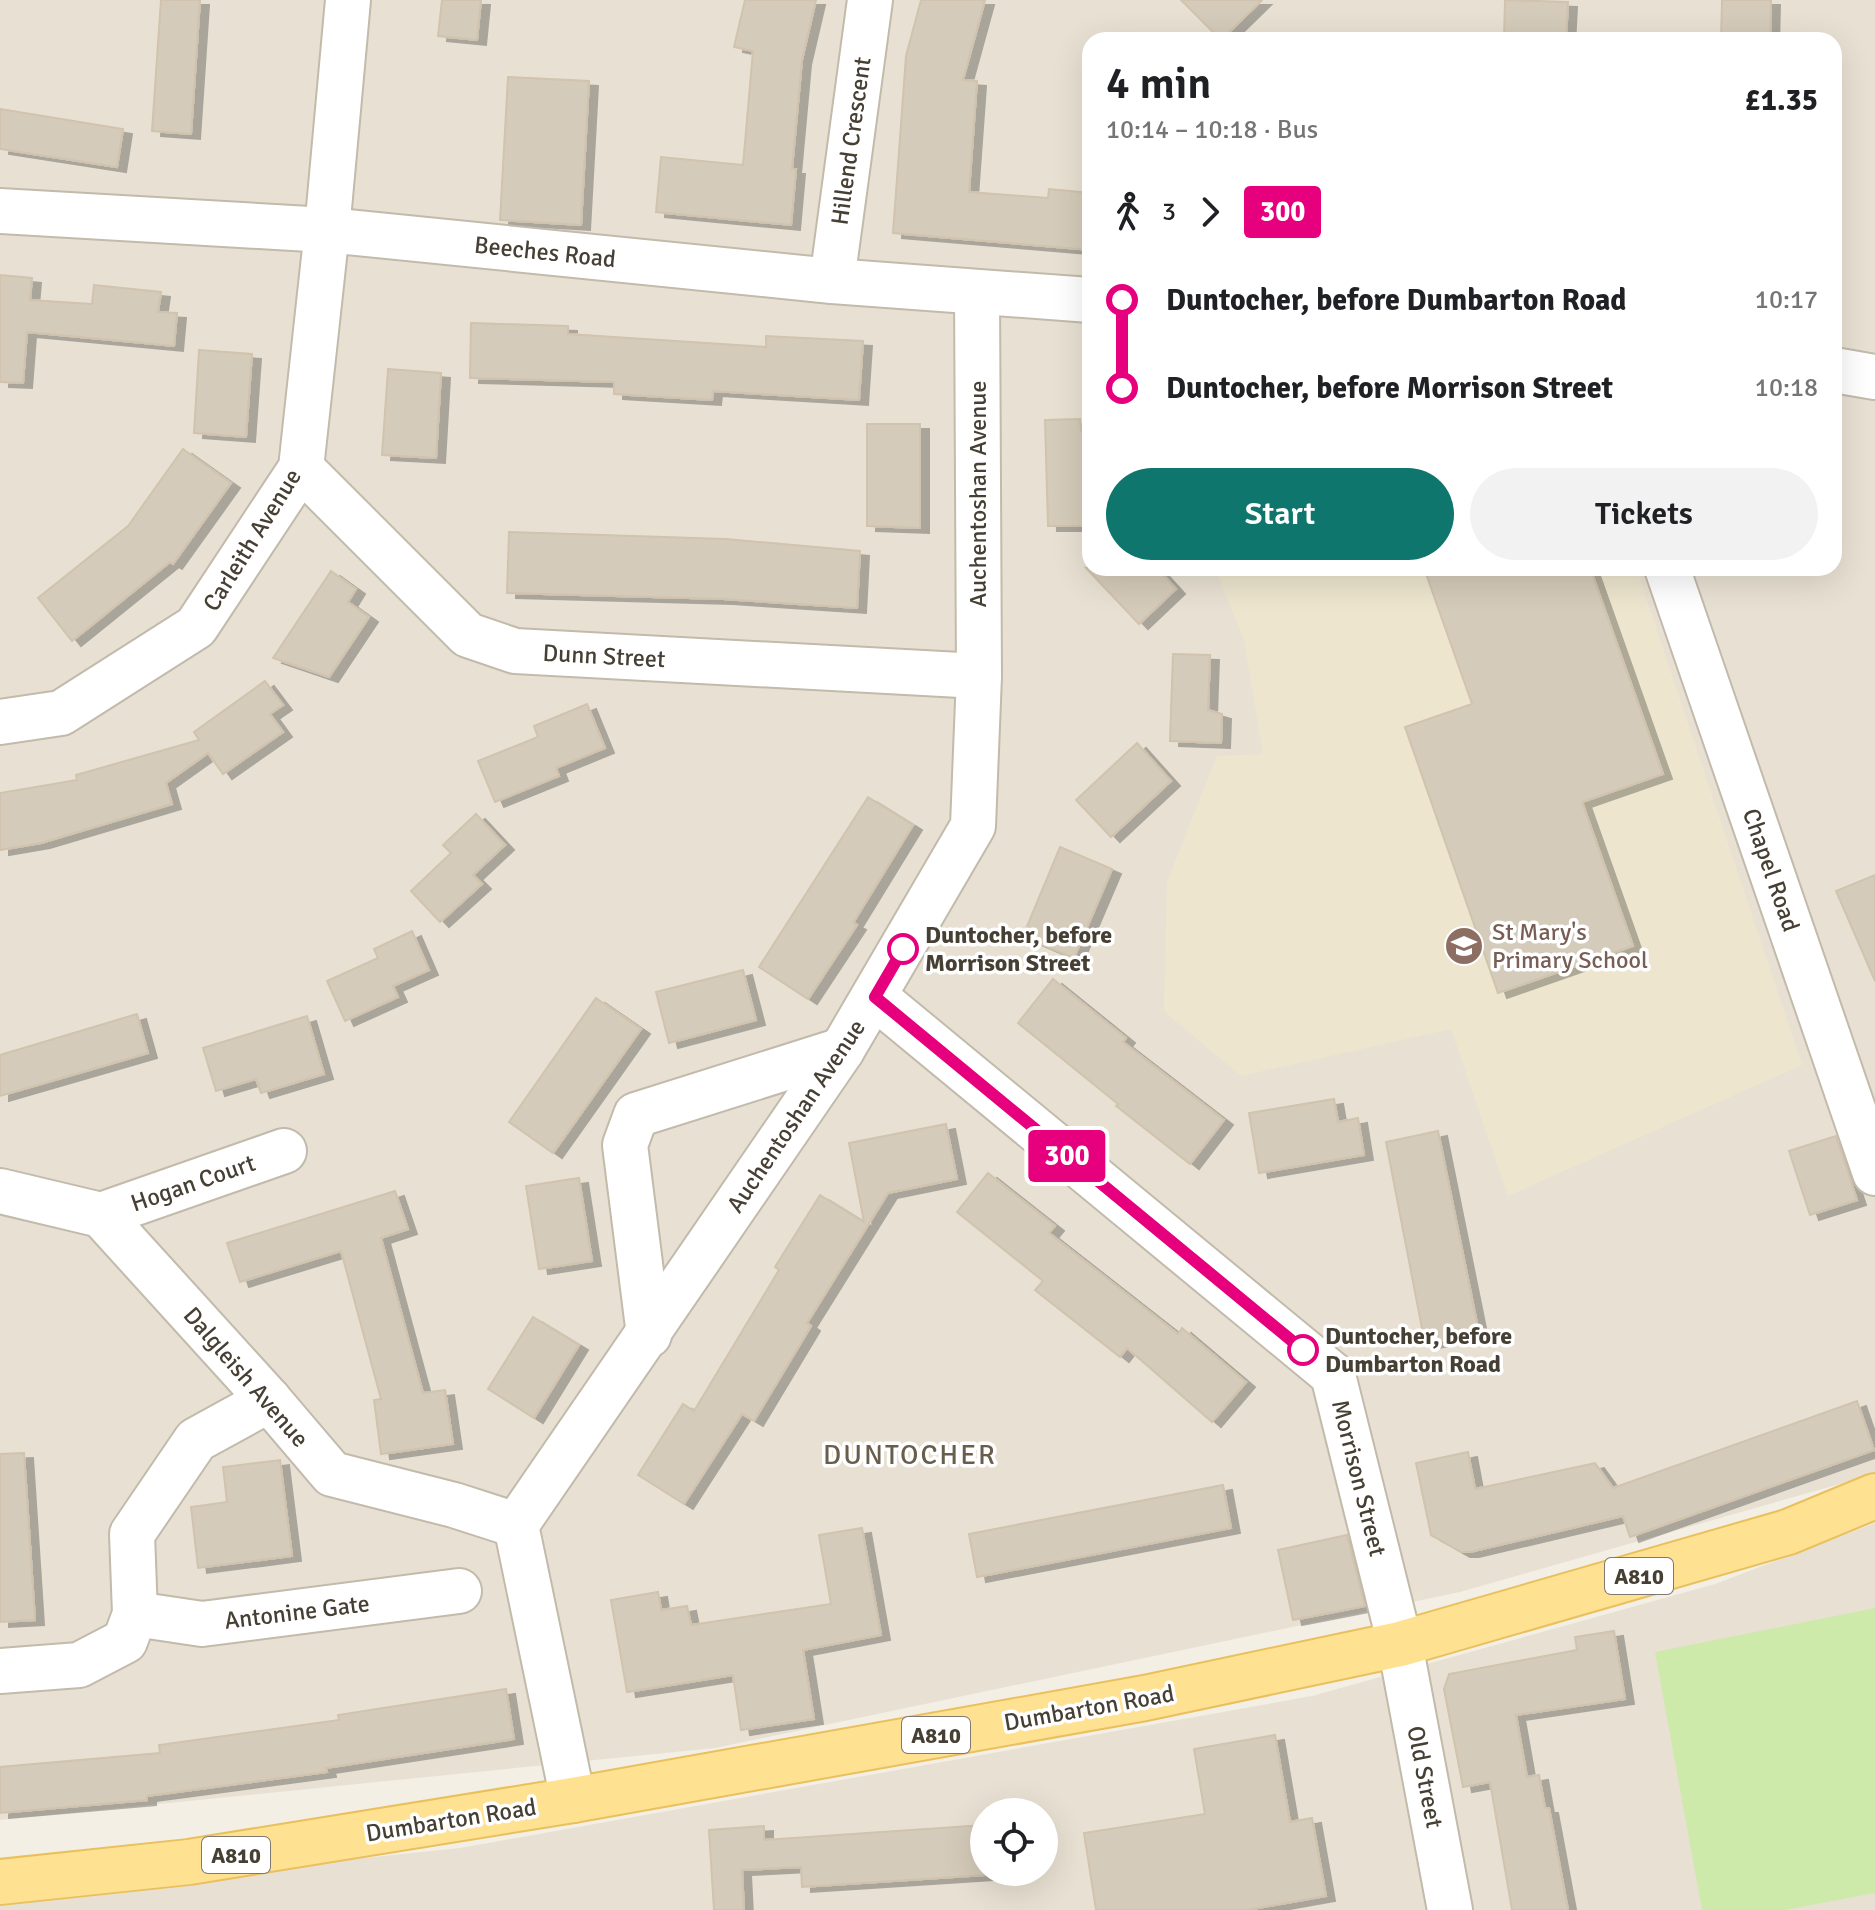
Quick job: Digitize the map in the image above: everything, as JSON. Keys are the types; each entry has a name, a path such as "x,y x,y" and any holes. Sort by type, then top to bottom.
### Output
{"main road":[{"name":"Dumbarton Road","path":"0,1882 189,1862 573,1800 1145,1698 1400,1644 1788,1532 1875,1496"}],"street":[{"name":"Carleith Avenue","path":"0,722 61,713 196,627 301,468 348,0"},
{"name":"Hillend Crescent","path":"832,281 870,0"},
{"name":"Beeches Road","path":"0,211 327,230 832,281 1082,300"},
{"name":"Auchentoshan Avenue","path":"516,1525 842,1050 973,826 979,676 977,293"},
{"path":"1842,371 1875,377"},
{"name":"Dunn Street","path":"301,468 468,635 515,651 979,676"},
{"name":"Chapel Road","path":"1670,576 1875,1173"},
{"name":"Morrison Street","path":"875,997 1333,1375 1400,1644"},
{"path":"649,1335 625,1145 636,1115 842,1050"},
{"name":"Hogan Court","path":"101,1215 284,1151"},
{"path":"0,1191 101,1215"},
{"name":"Dalgleish Avenue","path":"101,1215 332,1474 454,1505 516,1525"},
{"path":"0,1671 79,1665 125,1641 135,1614 132,1534 196,1440 269,1400"},
{"path":"516,1525 573,1800"},
{"name":"Antonine Gate","path":"135,1614 202,1624 459,1591"},
{"name":"Old Street","path":"1400,1644 1450,1910"}],"shaded area":[{"path":"0,0 1875,0 1875,1474 1460,1592 715,1748 0,1820"},
{"name":"St Mary's Primary School","path":"1218,576 1639,576 1802,1065 1508,1196 1451,1029 1241,1076 1164,1011 1167,882 1217,756 1263,754 1244,640"},
{"path":"1875,1523 1875,1910 0,1910 0,1896 460,1848 1312,1696 1715,1584"}],"green space":[{"path":"1875,1608 1875,1893 1785,1910 1702,1910 1655,1652"}],"building":[{"path":"161,0 200,0 191,134 152,131"},
{"path":"442,0 481,0 477,40 438,36"},
{"path":"745,0 816,0 802,60 792,169 796,169 791,225 656,212 661,157 743,165 753,51 734,47"},
{"path":"921,0 985,0 963,80 977,81 969,192 1048,198 1049,189 1082,192 1082,249 893,233 906,56"},
{"path":"1181,0 1262,0 1229,32 1213,32"},
{"path":"1505,0 1568,2 1566,32 1504,32"},
{"path":"1722,0 1771,0 1770,32 1721,32"},
{"path":"508,77 589,81 581,225 500,220"},
{"path":"0,109 123,129 117,167 0,149"},
{"path":"0,275 32,278 30,300 92,304 94,285 161,292 158,312 177,313 174,346 27,332 23,383 0,382"},
{"path":"471,323 568,326 568,334 766,347 766,336 863,341 859,400 713,391 712,400 614,394 614,382 470,378"},
{"path":"199,350 252,354 246,437 194,433"},
{"path":"388,369 441,373 436,458 382,455"},
{"path":"1080,419 1082,526 1048,526 1045,420"},
{"path":"867,424 920,424 920,528 867,526"},
{"path":"183,449 231,483 173,564 170,562 72,641 38,598 128,526"},
{"path":"509,532 726,539 860,551 857,608 724,599 507,593"},
{"path":"331,571 356,589 348,602 369,617 329,677 273,658"},
{"path":"1094,576 1164,576 1176,589 1139,624"},
{"path":"1427,576 1593,576 1663,774 1582,802 1633,946 1498,993 1405,727 1472,704"},
{"path":"1173,654 1210,655 1208,710 1222,714 1221,743 1170,741"},
{"path":"265,681 283,705 270,714 283,732 223,774 208,753 166,783 172,804 41,843 0,850 0,793 77,780 76,775 199,740 194,732"},
{"path":"587,704 605,748 556,768 559,776 495,802 478,761 538,737 534,726"},
{"path":"1137,743 1171,781 1111,837 1076,800"},
{"path":"868,797 913,825 853,923 857,925 808,999 759,967"},
{"path":"476,814 505,845 473,875 482,884 440,922 411,891 451,853 443,845"},
{"path":"1060,847 1112,869 1074,958 1023,936"},
{"path":"1875,875 1875,981 1836,891"},
{"path":"412,931 429,970 393,986 398,997 345,1021 327,981 378,958 374,949"},
{"path":"743,970 756,1020 669,1043 656,992"},
{"path":"1053,979 1126,1038 1123,1042 1224,1120 1190,1164 1018,1023"},
{"path":"596,998 641,1029 553,1153 509,1122"},
{"path":"137,1014 148,1053 0,1096 0,1055"},
{"path":"307,1016 324,1074 261,1093 256,1079 216,1091 203,1048"},
{"path":"1334,1099 1338,1122 1358,1118 1364,1155 1259,1173 1249,1113"},
{"path":"946,1124 957,1179 888,1193 807,1323 811,1326 754,1421 742,1414 684,1504 638,1475 683,1404 694,1411 779,1270 775,1267 820,1195 864,1222 849,1143"},
{"path":"1438,1131 1479,1333 1425,1344 1386,1142"},
{"path":"1836,1136 1857,1200 1810,1215 1789,1151"},
{"path":"988,1173 1055,1226 1049,1233 1178,1334 1182,1328 1246,1382 1212,1422 1127,1348 1120,1357 1035,1290 1043,1281 957,1212"},
{"path":"579,1178 592,1261 539,1269 526,1186"},
{"path":"395,1191 408,1229 381,1238 423,1393 445,1390 453,1444 381,1454 374,1400 381,1399 341,1251 240,1282 227,1243"},
{"path":"533,1317 579,1345 534,1418 488,1389"},
{"path":"1857,1401 1874,1450 1630,1537 1623,1516 1470,1552 1461,1552 1431,1535 1416,1463 1468,1452 1475,1489 1595,1463 1613,1488"},
{"path":"24,1453 35,1620 0,1622 0,1454"},
{"path":"280,1460 292,1556 198,1568 191,1507 227,1502 223,1467"},
{"path":"1223,1485 1231,1528 977,1577 969,1534"},
{"path":"862,1528 881,1635 803,1650 814,1719 741,1730 733,1675 627,1692 611,1600 658,1592 661,1610 687,1606 691,1625 831,1604 819,1535"},
{"path":"1347,1535 1365,1606 1293,1620 1278,1550"},
{"path":"1614,1631 1625,1699 1516,1715 1527,1777 1539,1775 1545,1808 1549,1808 1568,1910 1512,1910 1490,1782 1463,1787 1444,1689 1449,1674 1577,1650 1575,1637"},
{"path":"506,1689 514,1739 326,1768 327,1772 147,1796 147,1800 0,1813 0,1767 160,1753 159,1745 339,1720 338,1715"},
{"path":"1275,1735 1290,1822 1312,1818 1326,1896 1247,1910 1096,1910 1084,1833 1205,1814 1194,1749"},
{"path":"764,1826 764,1840 970,1826 970,1876 802,1887 801,1867 742,1870 744,1910 714,1910 709,1830"}],"bus line":[{"name":"300","path":"903,949 875,997 1303,1350"}],"place":[{"name":"St Mary's Primary School","path":"1464,946"},
{"name":"Duntocher, before Morrison Street","path":"903,949"},
{"name":"Duntocher, before Dumbarton Road","path":"1303,1350"}],"district":[{"name":"DUNTOCHER","path":"910,1455"}]}
